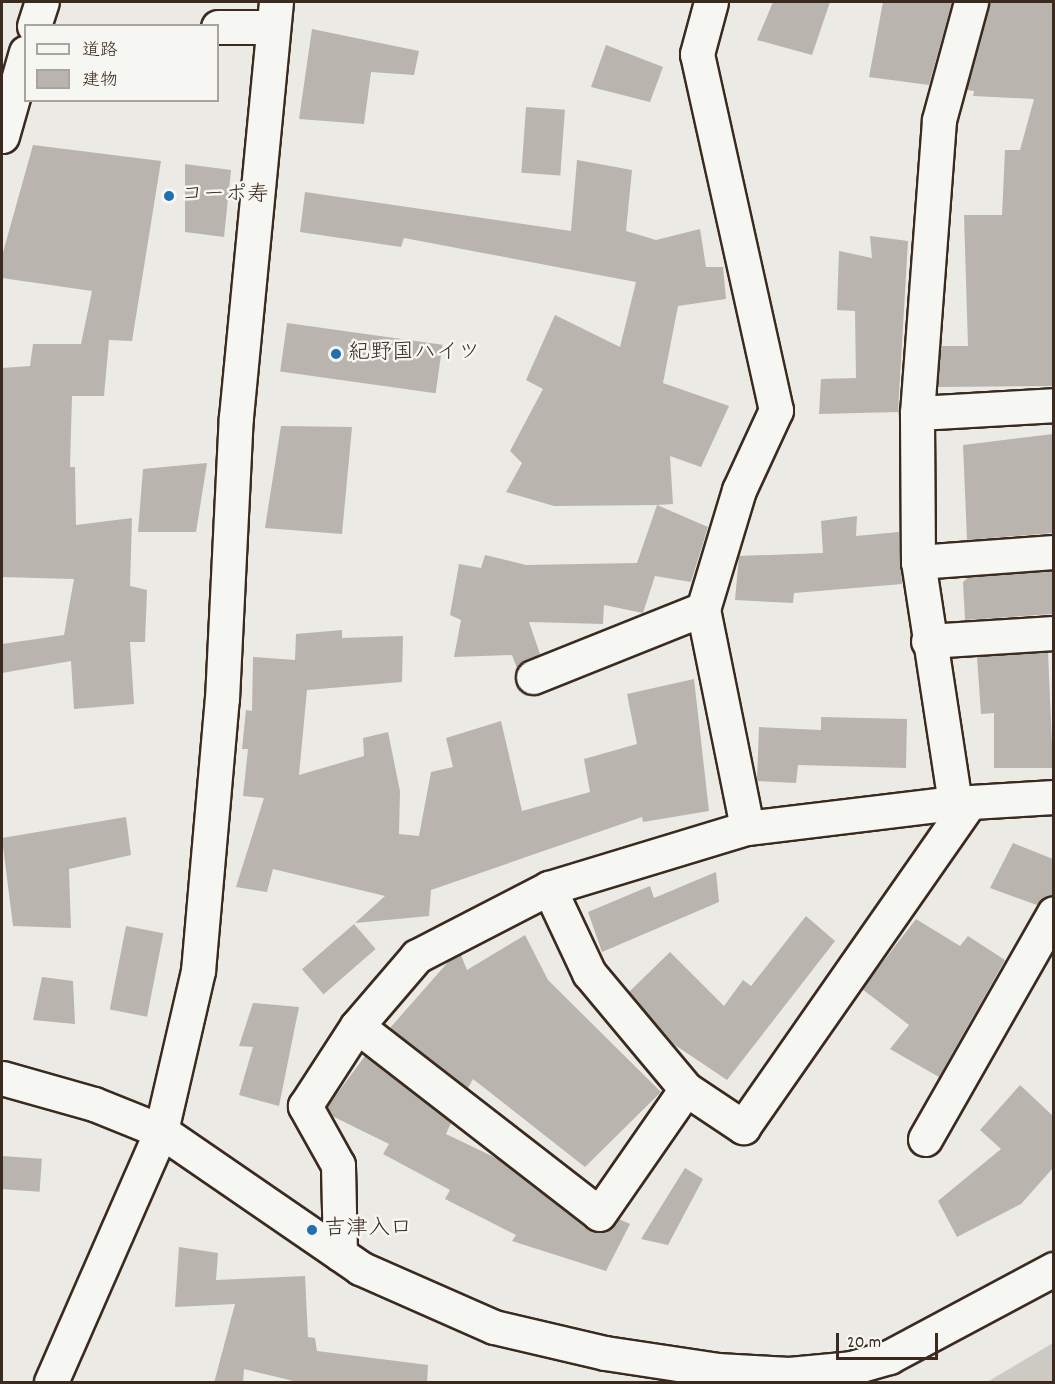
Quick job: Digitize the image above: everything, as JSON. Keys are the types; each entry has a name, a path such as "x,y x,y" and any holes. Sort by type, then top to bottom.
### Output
{"street":[{"path":"35,24 42,2"},
{"path":"711,2 697,54 776,410 739,490 703,609 747,828"},
{"path":"549,888 589,973 687,1089 743,1127 962,802 928,640 918,562 917,413 939,120 970,2"},
{"path":"51,1383 161,1131 198,971 222,699 236,417 275,14 219,27"},
{"path":"2,136 6,96 24,56"},
{"path":"917,413 1053,405"},
{"path":"918,562 1053,552"},
{"path":"533,677 703,609"},
{"path":"928,640 1053,633"},
{"path":"340,1254 338,1165 305,1106 357,1026 417,956 549,888 747,828 962,802 1053,797"},
{"path":"925,1139 1053,913"},
{"path":"357,1026 599,1214 687,1089"},
{"path":"2,1078 94,1104 161,1131 360,1269 494,1327 605,1353 717,1370 789,1374 851,1368 889,1357 1053,1269"}],"shaded area":[{"path":"1053,1343 1053,1382 987,1382"}],"building":[{"path":"773,2 830,2 812,55 757,40"},
{"path":"883,2 952,2 929,85 869,77"},
{"path":"989,2 1053,2 1053,386 938,387 941,346 968,346 964,215 1002,215 1005,150 1020,150 1034,99 973,96 974,91 967,90"},
{"path":"312,29 419,51 414,75 371,72 364,124 299,119"},
{"path":"606,45 663,67 650,102 591,87"},
{"path":"526,107 565,110 560,176 521,173"},
{"path":"33,145 161,161 132,341 109,340 104,396 72,396 70,467 75,467 76,525 132,518 130,586 147,590 145,642 130,642 134,704 74,709 71,661 2,673 2,644 64,635 74,579 2,577 2,368 30,366 33,344 81,344 92,291 2,278 2,256"},
{"path":"577,160 632,170 626,231 656,240 700,229 706,267 723,267 726,299 678,306 663,383 729,406 701,467 670,456 673,504 554,506 506,492 522,463 510,451 543,389 526,380 555,315 620,347 636,282 404,238 401,247 300,232 305,192 571,231"},
{"path":"185,164 231,170 224,237 185,232"},
{"path":"870,236 908,241 898,412 819,414 821,379 856,378 855,311 837,310 839,251 872,258"},
{"name":"紀野国ハイツ","path":"287,323 442,345 436,393 280,372"},
{"path":"281,426 352,427 342,534 265,528"},
{"path":"1053,434 1053,533 967,540 963,445"},
{"path":"207,463 196,532 138,532 143,469"},
{"path":"657,505 708,527 691,582 655,576 643,613 604,605 603,624 529,622 540,654 517,668 512,655 454,657 461,620 450,615 459,564 481,568 485,555 526,565 637,563"},
{"path":"857,516 856,536 899,532 902,584 794,593 793,603 735,600 739,556 823,553 821,521"},
{"path":"1053,571 1053,614 965,620 963,582 969,577"},
{"path":"342,630 342,638 403,636 402,682 307,690 299,775 364,756 363,738 388,732 400,791 399,834 419,836 431,772 453,767 446,738 501,721 522,811 590,792 584,759 637,744 627,694 694,679 709,811 643,822 642,817 431,890 429,916 355,923 385,896 273,869 267,892 236,887 264,798 243,796 248,749 242,749 246,710 252,711 253,657 295,660 296,634"},
{"path":"1048,652 1053,768 994,768 994,713 981,714 977,657"},
{"path":"821,717 907,719 906,768 798,765 796,783 757,781 759,727 821,730"},
{"path":"126,817 131,855 69,869 71,928 13,926 2,838"},
{"path":"1013,843 1053,859 1053,894 1037,905 990,888"},
{"path":"716,872 719,902 602,952 588,912 650,886 654,898"},
{"path":"806,916 835,941 727,1080 672,1043 629,992 670,952 724,1006 743,980 751,986"},
{"path":"916,919 960,946 968,936 1005,960 939,1077 890,1049 909,1025 862,989"},
{"path":"354,924 376,949 324,994 302,969"},
{"path":"126,926 163,933 147,1017 110,1009"},
{"path":"525,935 548,980 661,1092 585,1167 473,1079 468,1088 390,1028 449,961 461,955 467,970"},
{"path":"42,977 73,981 75,1024 33,1020"},
{"path":"253,1003 299,1007 279,1106 239,1095 253,1047 239,1046"},
{"path":"365,1056 451,1123 446,1134 498,1159 587,1229 606,1231 619,1219 630,1224 606,1271 512,1241 516,1235 445,1199 450,1190 383,1154 389,1144 332,1116 327,1107"},
{"path":"1020,1085 1053,1116 1053,1168 1021,1204 957,1237 938,1201 1001,1149 980,1130"},
{"path":"2,1156 42,1159 40,1192 2,1189"},
{"path":"685,1168 703,1179 668,1245 641,1239"},
{"path":"179,1247 218,1253 216,1280 305,1276 308,1337 315,1338 317,1351 428,1365 427,1383 302,1383 244,1369 243,1383 214,1383 235,1304 175,1307"}],"place":[{"name":"コーポ寿","path":"169,196"},
{"name":"紀野国ハイツ","path":"336,354"},
{"name":"吉津入口","path":"312,1230"}]}
